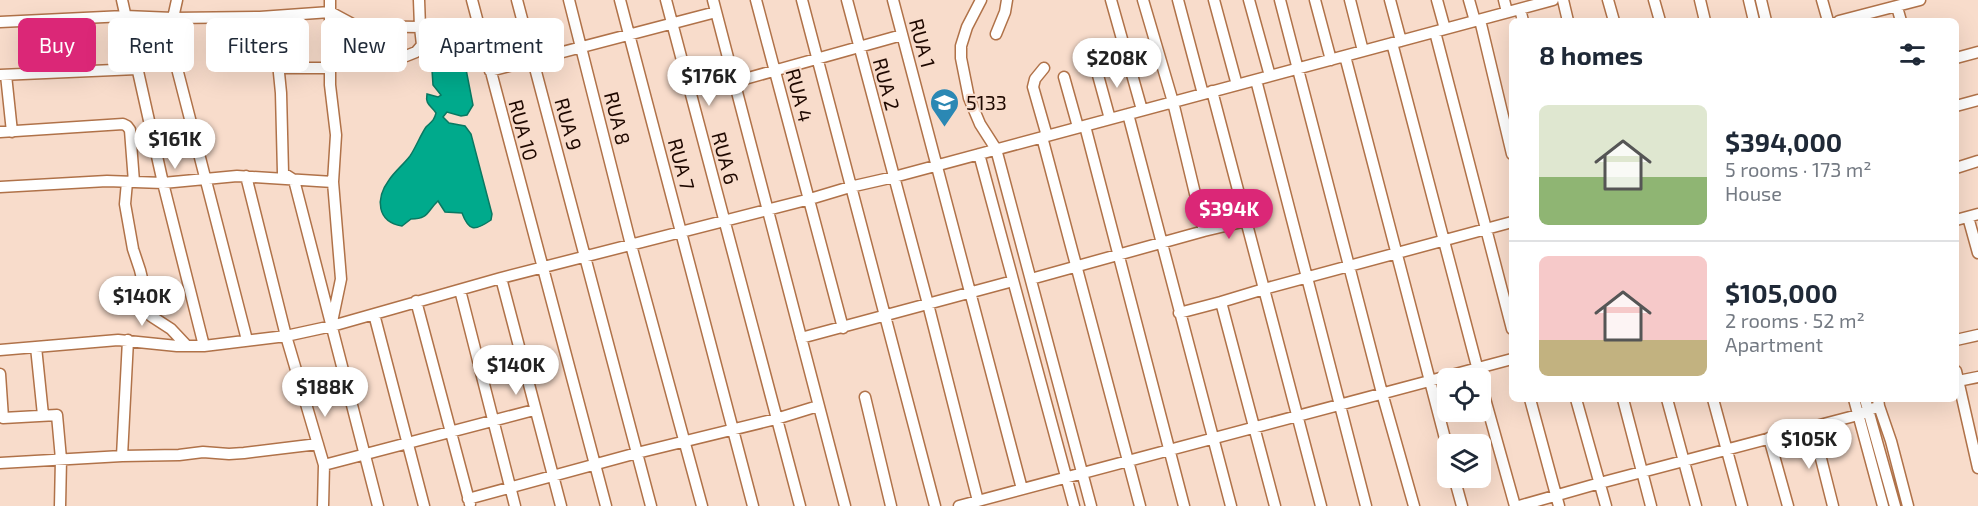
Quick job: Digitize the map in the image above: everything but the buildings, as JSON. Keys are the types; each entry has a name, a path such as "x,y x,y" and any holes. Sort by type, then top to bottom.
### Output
{"street":[{"path":"122,0 125,16"},
{"path":"173,18 177,0"},
{"path":"330,0 330,18"},
{"path":"419,0 420,18"},
{"name":"RUA 10","path":"472,0 477,18"},
{"name":"RUA 9","path":"517,0 522,18"},
{"name":"RUA 8","path":"569,0 631,245 702,506"},
{"name":"RUA 7","path":"620,0 753,506"},
{"name":"RUA 6","path":"666,0 800,506"},
{"path":"713,0 845,506"},
{"name":"RUA 4","path":"756,0 843,328"},
{"path":"802,0 935,506"},
{"name":"RUA 2","path":"847,0 978,501"},
{"name":"RUA 1","path":"893,0 1022,489"},
{"path":"981,0 967,27 961,46 961,58 969,98 980,124 996,149 1091,506"},
{"path":"996,34 1007,0"},
{"path":"1111,0 1142,110"},
{"path":"1143,0 1173,102 1204,231"},
{"path":"1178,0 1246,221 1321,506"},
{"path":"1214,0 1237,85"},
{"path":"1249,0 1270,76"},
{"path":"1280,0 1382,393 1414,506"},
{"path":"1315,0 1331,60"},
{"path":"1350,0 1363,51"},
{"path":"1390,0 1396,42 1477,368"},
{"path":"1437,0 1440,30 1509,317"},
{"path":"1469,0 1477,20 1509,141"},
{"path":"1504,0 1507,12"},
{"path":"0,350 128,340 204,346 286,336 332,326 501,278 894,177 1553,0"},
{"path":"1563,0 1567,18"},
{"path":"1608,0 1613,18"},
{"path":"1654,0 1659,18"},
{"path":"1700,0 1704,18"},
{"path":"1749,0 1753,18"},
{"path":"1761,0 1765,18"},
{"path":"1822,0 1827,18"},
{"path":"1858,18 1920,0"},
{"path":"1897,7 1900,18"},
{"path":"1520,9 1522,18"},
{"path":"0,22 125,16 173,18 277,16 330,12 356,26 419,27"},
{"path":"564,50 716,12"},
{"path":"734,82 902,35"},
{"path":"1959,57 1978,52"},
{"path":"1345,56 1444,434"},
{"path":"1044,68 1035,79 1033,87 1077,267 1140,506"},
{"path":"1096,68 1110,119"},
{"path":"108,70 3,75 6,132 123,124 128,126 130,130 130,182 125,204 132,249 140,270 151,316 171,329 187,346"},
{"path":"138,72 204,346"},
{"path":"178,72 247,340"},
{"path":"279,72 282,93 283,173 294,180 378,506"},
{"path":"329,72 336,135 333,182 341,279 332,326"},
{"name":"RUA 10","path":"490,72 606,506"},
{"name":"RUA 9","path":"536,72 651,506"},
{"path":"1064,77 1081,126 1118,255 1184,506"},
{"path":"1256,80 1366,506"},
{"path":"1959,105 1978,100"},
{"path":"1128,114 1231,506"},
{"path":"980,154 1074,506"},
{"path":"1959,167 1978,162"},
{"path":"0,187 107,181 163,183 246,176 333,182"},
{"path":"246,176 286,336 324,465 323,506"},
{"path":"1973,216 1978,253"},
{"path":"1031,279 1246,221"},
{"path":"1179,313 1509,223"},
{"path":"501,278 561,506"},
{"path":"801,338 1014,281"},
{"path":"460,290 515,506"},
{"path":"416,301 469,503 510,488 595,464 776,419 818,405"},
{"path":"1221,302 1275,506"},
{"path":"374,314 424,506"},
{"path":"1959,339 1978,335"},
{"path":"122,456 128,340"},
{"path":"36,347 43,415"},
{"path":"1491,369 1509,360"},
{"path":"0,374 3,418 57,415 61,459 60,506"},
{"path":"1959,376 1978,377"},
{"path":"959,506 1437,379"},
{"path":"1959,385 1978,468"},
{"path":"865,397 891,506"},
{"path":"1531,402 1558,501"},
{"path":"1577,402 1606,506"},
{"path":"1624,402 1651,506"},
{"path":"1668,402 1696,506"},
{"path":"1714,402 1742,506"},
{"path":"1856,402 1863,413 1895,506"},
{"path":"1864,402 1863,413 1883,506"},
{"path":"1491,417 1517,506 1558,501 1600,483 1863,413 1879,403 1908,506"},
{"path":"324,465 534,410"},
{"path":"1813,427 1833,506"},
{"path":"1770,438 1788,506"},
{"path":"0,463 203,452 244,453 318,444"},
{"path":"1457,488 1462,506"}],"water":[{"path":"432,72 467,72 473,105 467,115 461,116 447,112 443,117 449,123 465,126 471,134 492,214 491,220 477,228 467,224 462,213 445,212 438,201 425,216 411,219 402,226 387,220 381,209 380,202 389,180 410,156 426,127 434,118 436,113 428,103 427,94 438,97 441,95 433,85"}],"place":[{"name":"5133","path":"945,128"}]}
